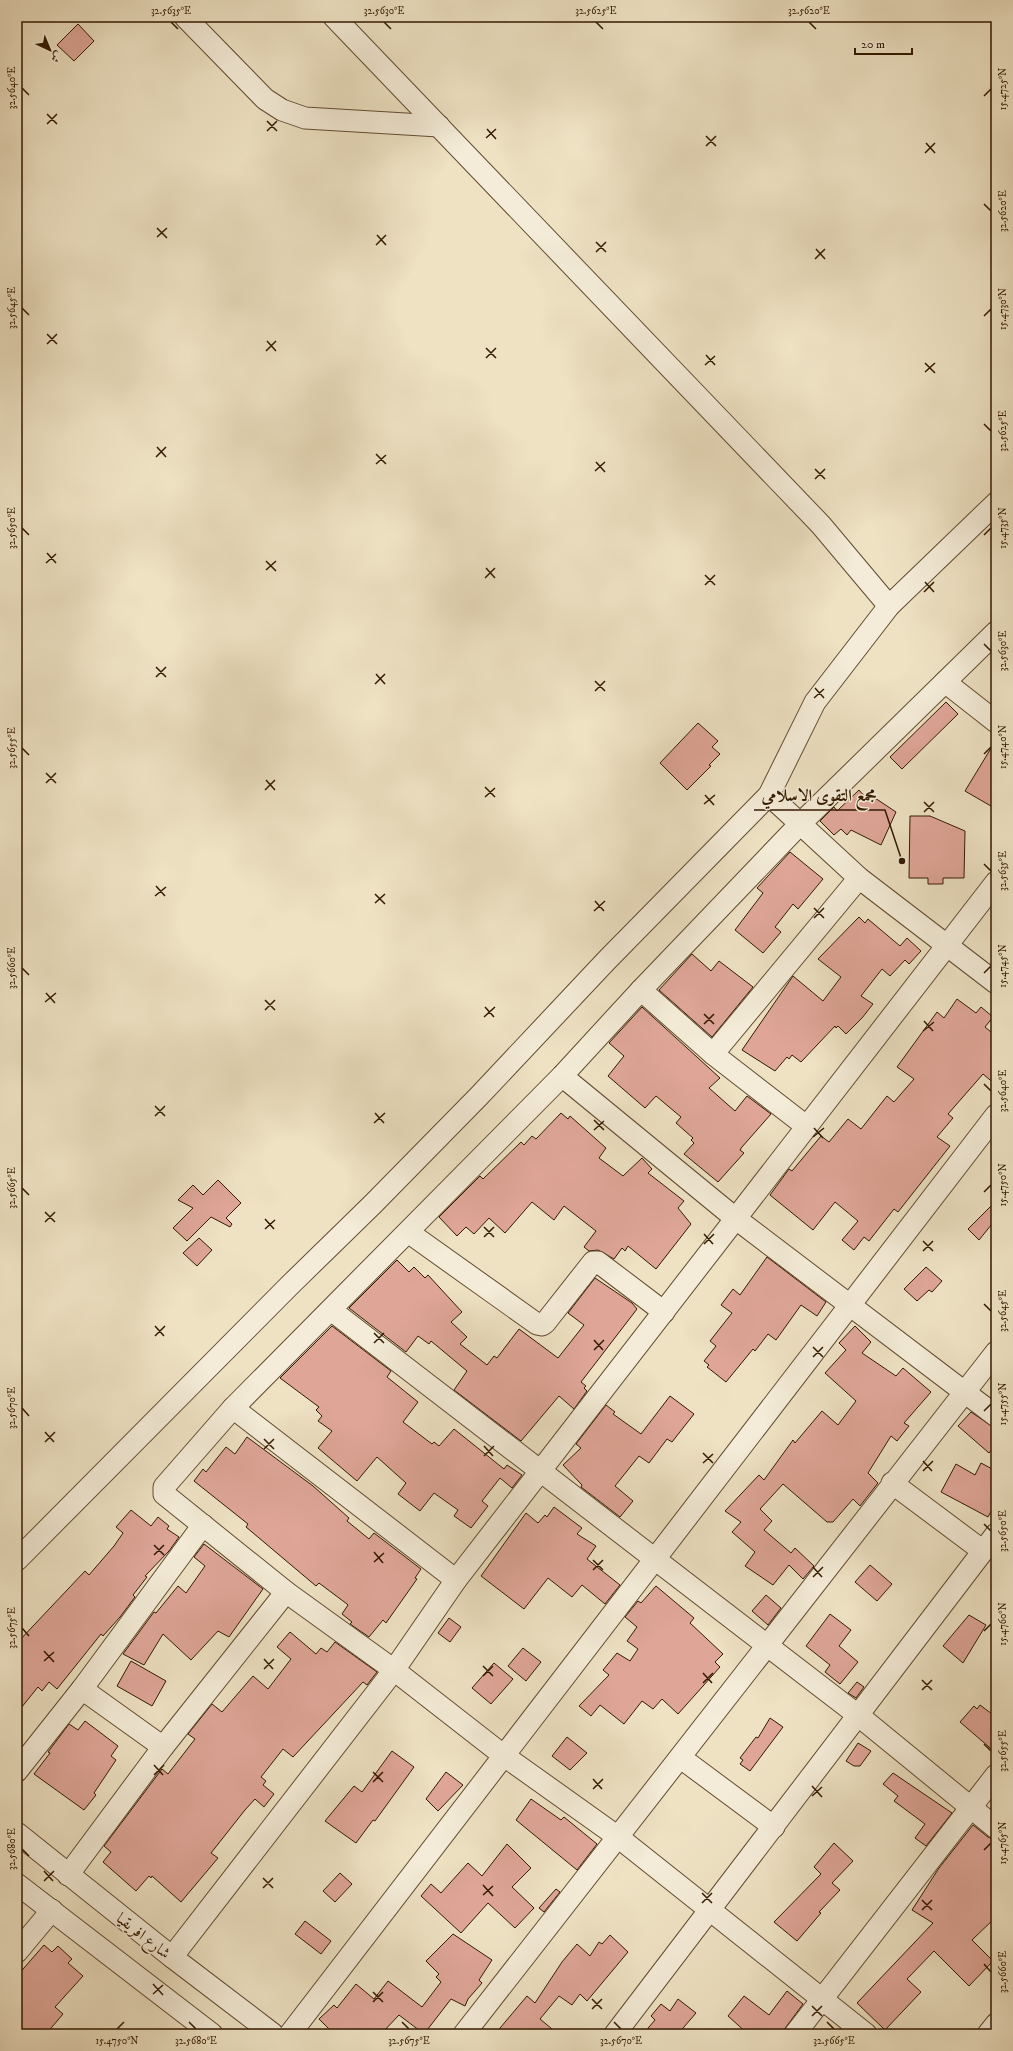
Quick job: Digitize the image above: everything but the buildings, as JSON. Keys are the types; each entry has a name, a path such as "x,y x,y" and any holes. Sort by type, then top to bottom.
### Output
{"street":[{"path":"185,17 265,99 282,110 305,118 439,126"},
{"path":"334,17 821,525 889,606"},
{"path":"17,1560 290,1285 373,1204 769,795 815,702 889,606 996,503"},
{"path":"866,2034 618,1837 503,1755 394,1670 286,1592 164,1494 164,1487 233,1408 562,1076 641,990 801,823 996,632"},
{"path":"945,682 996,722"},
{"path":"769,795 859,878 996,983"},
{"path":"713,1054 859,878"},
{"path":"172,1957 394,1670 456,1580 996,882"},
{"path":"641,990 713,1054 806,1126"},
{"path":"562,1076 735,1218 966,1391 996,1416"},
{"path":"290,2034 996,1115"},
{"path":"408,1232 537,1324 542,1325 546,1323 589,1266 594,1262 598,1262 664,1312"},
{"path":"331,1310 654,1560 859,1716 996,1828"},
{"path":"464,2034 681,1758 892,1483 996,1352"},
{"path":"233,1408 456,1580"},
{"path":"892,1483 983,1551"},
{"path":"17,1771 82,1689 204,1525"},
{"path":"616,2034 709,1908 774,1827 996,1534"},
{"path":"68,1875 163,1747 286,1592"},
{"path":"82,1689 163,1747"},
{"path":"681,1758 774,1827"},
{"path":"795,2034 996,1775"},
{"name":"شارع افريقيا","path":"17,1833 172,1957 273,2034"},
{"path":"17,1884 212,2034"},
{"path":"17,1952 52,1910"},
{"path":"988,2034 996,2024"}],"place":[{"name":"مجمع التقوى الاسلامي","path":"902,861"}]}
